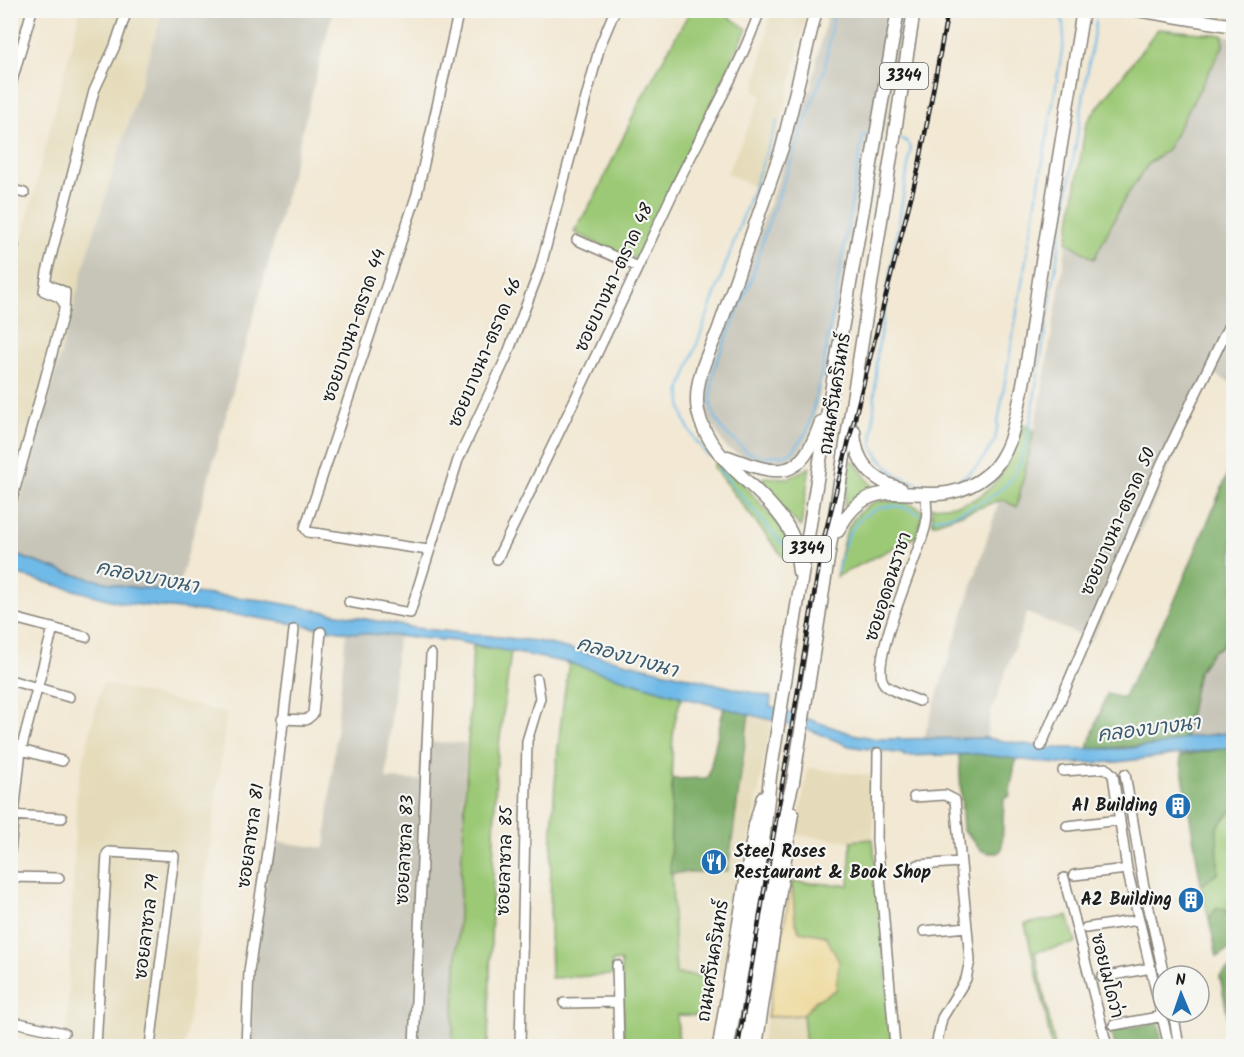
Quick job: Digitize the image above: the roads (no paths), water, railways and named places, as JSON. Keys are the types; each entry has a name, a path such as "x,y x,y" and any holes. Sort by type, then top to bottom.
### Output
{"main road":[{"path":"801,588 791,533 782,518 724,456 710,437 698,411 699,386 705,360 718,331 782,148 816,10"},
{"name":"ถนนศรีนครินทร์","path":"728,1047 746,948 767,813 770,776 831,392 898,10"},
{"name":"ถนนศรีนครินทร์","path":"756,1047 791,829 800,738 914,10"},
{"path":"832,544 844,518 869,495 883,492 922,495 956,493 988,474 1009,443 1029,344 1083,10"},
{"path":"1137,10 1233,26"},
{"path":"724,456 763,470 782,471 798,465 812,447 831,392"},
{"path":"853,406 854,440 863,467 888,485 922,495"},
{"name":"ถนนศรีนครินทร์","path":"719,1047 755,825 770,776"},
{"name":"ถนนศรีนครินทร์","path":"746,1047 783,822 794,782"}],"street":[{"path":"10,88 32,10"},
{"path":"10,507 64,303 65,291 54,288 46,280 54,239 91,101 115,46 126,10"},
{"name":"ซอยบางนา-ตราด 44","path":"429,550 308,532 306,528 417,194 459,10"},
{"name":"ซอยบางนา-ตราด 46","path":"349,602 410,614 458,460 506,358 540,269 600,46 615,10"},
{"name":"ซอยบางนา-ตราด 48","path":"497,559 704,129 748,46 760,10"},
{"path":"10,189 24,193"},
{"path":"576,240 638,267"},
{"name":"ซอยบางนา-ตราด 50","path":"1041,746 1161,465 1233,315"},
{"name":"ซอยอุดอนราชา","path":"920,701 887,686 882,674 888,632 927,521 922,495"},
{"path":"10,617 86,637"},
{"path":"10,851 12,815 21,750 53,628"},
{"name":"ซอยลาซาล 81","path":"246,1047 249,971 270,832 294,630"},
{"path":"282,719 306,720 313,714 321,632"},
{"name":"ซอยลาซาล 83","path":"414,1047 431,654"},
{"path":"10,680 69,697"},
{"name":"ซอยลาซาล 85","path":"520,1047 527,741 539,703 537,680"},
{"path":"10,747 62,761"},
{"path":"878,753 876,840 896,1047"},
{"path":"1063,771 1106,768 1113,775 1127,869 1151,968 1102,977"},
{"path":"1125,774 1143,882 1161,964"},
{"path":"914,797 945,795 955,800 970,951 968,973 942,1018 936,1047"},
{"path":"12,815 62,818"},
{"path":"1067,826 1120,820"},
{"name":"ซอยลาซาล 79","path":"96,1047 107,854 109,852 174,856 150,1047"},
{"path":"918,865 960,862"},
{"path":"1074,875 1127,869"},
{"path":"10,877 59,878"},
{"name":"ซอยเมโดว่า","path":"1064,878 1107,1047"},
{"path":"1086,928 1138,920"},
{"path":"924,930 967,927"},
{"path":"616,965 619,1047"},
{"path":"564,1003 618,1002"},
{"path":"1114,1025 1151,1017"},
{"path":"10,1021 64,1033"},
{"path":"1169,1024 1170,1047"},
{"path":"1171,1024 1179,1047"}],"water":[{"path":"10,553 68,573 122,586 262,600 415,628 536,641 771,697 770,706 852,734 878,739 986,738 1049,748 1121,749 1162,745 1185,738 1233,732 1233,747 1118,762 1057,764 978,754 904,756 849,746 810,730 682,697 569,663 455,641 346,632 238,615 122,603 11,573"}],"waterway":[{"path":"834,10 825,68 765,233 752,278 716,363 712,381 711,405 715,416 723,431 749,453 760,456 785,455 794,450 808,429 824,363 863,135 873,134"},
{"path":"899,138 906,141 911,148 877,355 872,444 879,457 901,476 914,482 942,485 956,481 973,470 995,440 1064,39 1063,22 1059,15 1044,10"},
{"path":"934,518 962,511 1003,488 1020,464 1027,443 1096,20"},
{"path":"709,457 687,426 682,408 681,388 778,120"},
{"path":"718,468 783,545"},
{"path":"837,572 847,538 867,514 893,506 919,514"}],"railway":[{"path":"738,1046 823,542 919,166 948,10"}],"place":[{"name":"A1 Building","path":"1178,806"},
{"name":"Steel Roses Restaurant & Book Shop","path":"714,862"},
{"name":"A2 Building","path":"1191,900"}],"water label":[{"name":"คลองบางนา","path":"147,578"},
{"name":"คลองบางนา","path":"627,658"},
{"name":"คลองบางนา","path":"1149,730"}]}
